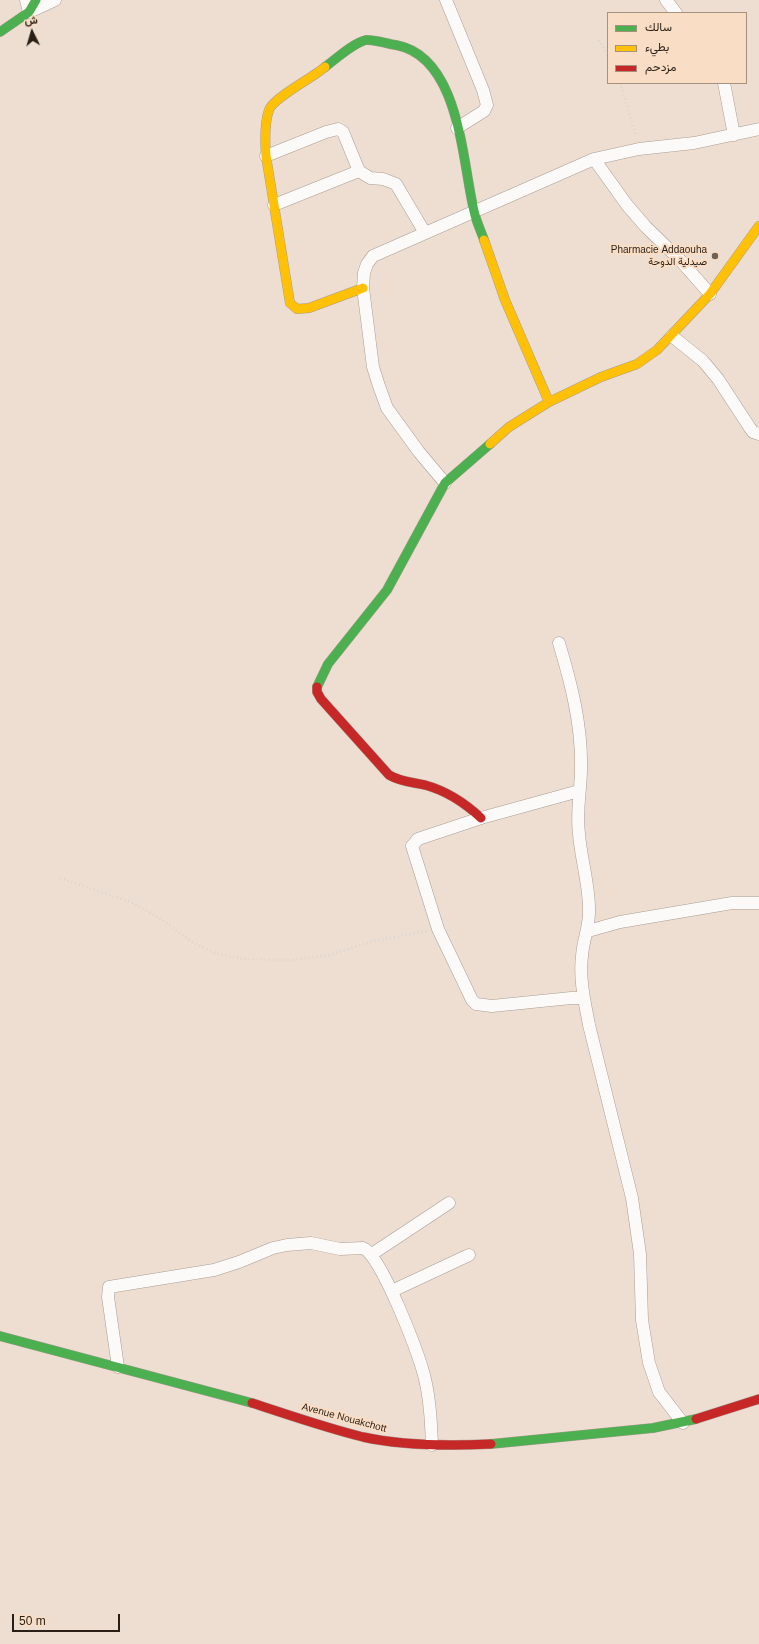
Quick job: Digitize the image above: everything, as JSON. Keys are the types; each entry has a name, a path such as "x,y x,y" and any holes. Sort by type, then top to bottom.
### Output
{"street":[{"path":"26,0 29,12"},
{"path":"29,12 36,0"},
{"path":"0,32 29,12 54,0"},
{"path":"446,0 483,90 486,105 484,111 457,128"},
{"path":"666,0 675,12"},
{"path":"364,288 309,308 297,309 290,303 266,156 265,136 269,109 278,100 313,77 350,49 366,40 399,46 418,54 434,69 452,107 472,194 474,212 505,300 549,402"},
{"path":"724,84 734,135"},
{"path":"266,156 326,132 338,129 343,132 359,171 370,178 383,179 396,184 425,233"},
{"path":"445,483 419,452 387,408 373,367 364,288 364,273 367,264 373,256 594,159 639,149 694,143 759,129"},
{"path":"594,159 627,205 646,227 681,261 710,294"},
{"path":"274,205 359,171"},
{"path":"481,818 463,802 450,794 424,784 401,781 389,775 321,699 317,684 328,664 387,590 445,483 509,427 549,402 637,364 657,350 672,336 710,294 759,226"},
{"path":"672,336 703,361 718,378 753,432 759,434"},
{"path":"559,643 572,688 579,729 581,767 579,791 579,834 590,909 588,931 582,956 584,998 589,1025 632,1198 640,1254 642,1320 649,1363 659,1392 683,1424"},
{"path":"579,791 481,818 418,839 414,842 413,852 438,928 467,992 476,1004 492,1006 584,998"},
{"path":"588,931 620,922 725,904 759,903"},
{"path":"372,1254 449,1203"},
{"path":"118,1367 107,1291 109,1287 214,1270 240,1262 274,1248 298,1243 311,1243 340,1249 363,1248 372,1254 392,1291 424,1376 431,1419 432,1445"},
{"path":"392,1291 469,1255"},
{"name":"Avenue Nouakchott","path":"0,1336 225,1395 363,1437 391,1442 432,1445 519,1442 683,1424 759,1399"}],"path":[{"path":"599,40 607,54"},
{"path":"620,84 639,149"},
{"path":"60,878 133,903 161,919 192,942 212,952 242,959 289,960 322,956 374,941 438,928"}],"traffic: fast":[{"path":"0,32 29,12 36,0"},
{"path":"325,67 356,44 369,40 396,45 417,54 434,69 446,90 454,114 461,140 474,211 484,240"},
{"path":"317,687 328,664 387,590 445,483 490,444"},
{"path":"0,1336 252,1403"},
{"path":"491,1444 653,1428 696,1419"}],"traffic: slow":[{"path":"325,67 272,105 266,121 266,156 290,303 297,309 309,308 363,288"},
{"path":"490,444 509,427 549,402 601,377 637,364 657,350 710,294 759,226"},
{"path":"484,240 505,300 549,402"}],"traffic: jam":[{"path":"317,687 317,692 321,699 389,775 402,780 425,785 448,794 469,807 481,818"},
{"path":"696,1419 759,1399"},
{"path":"252,1403 335,1430 379,1440 427,1445 491,1444"}],"place":[{"name":"Pharmacie Addaouha صيدلية الدوحة","path":"715,256"}]}
